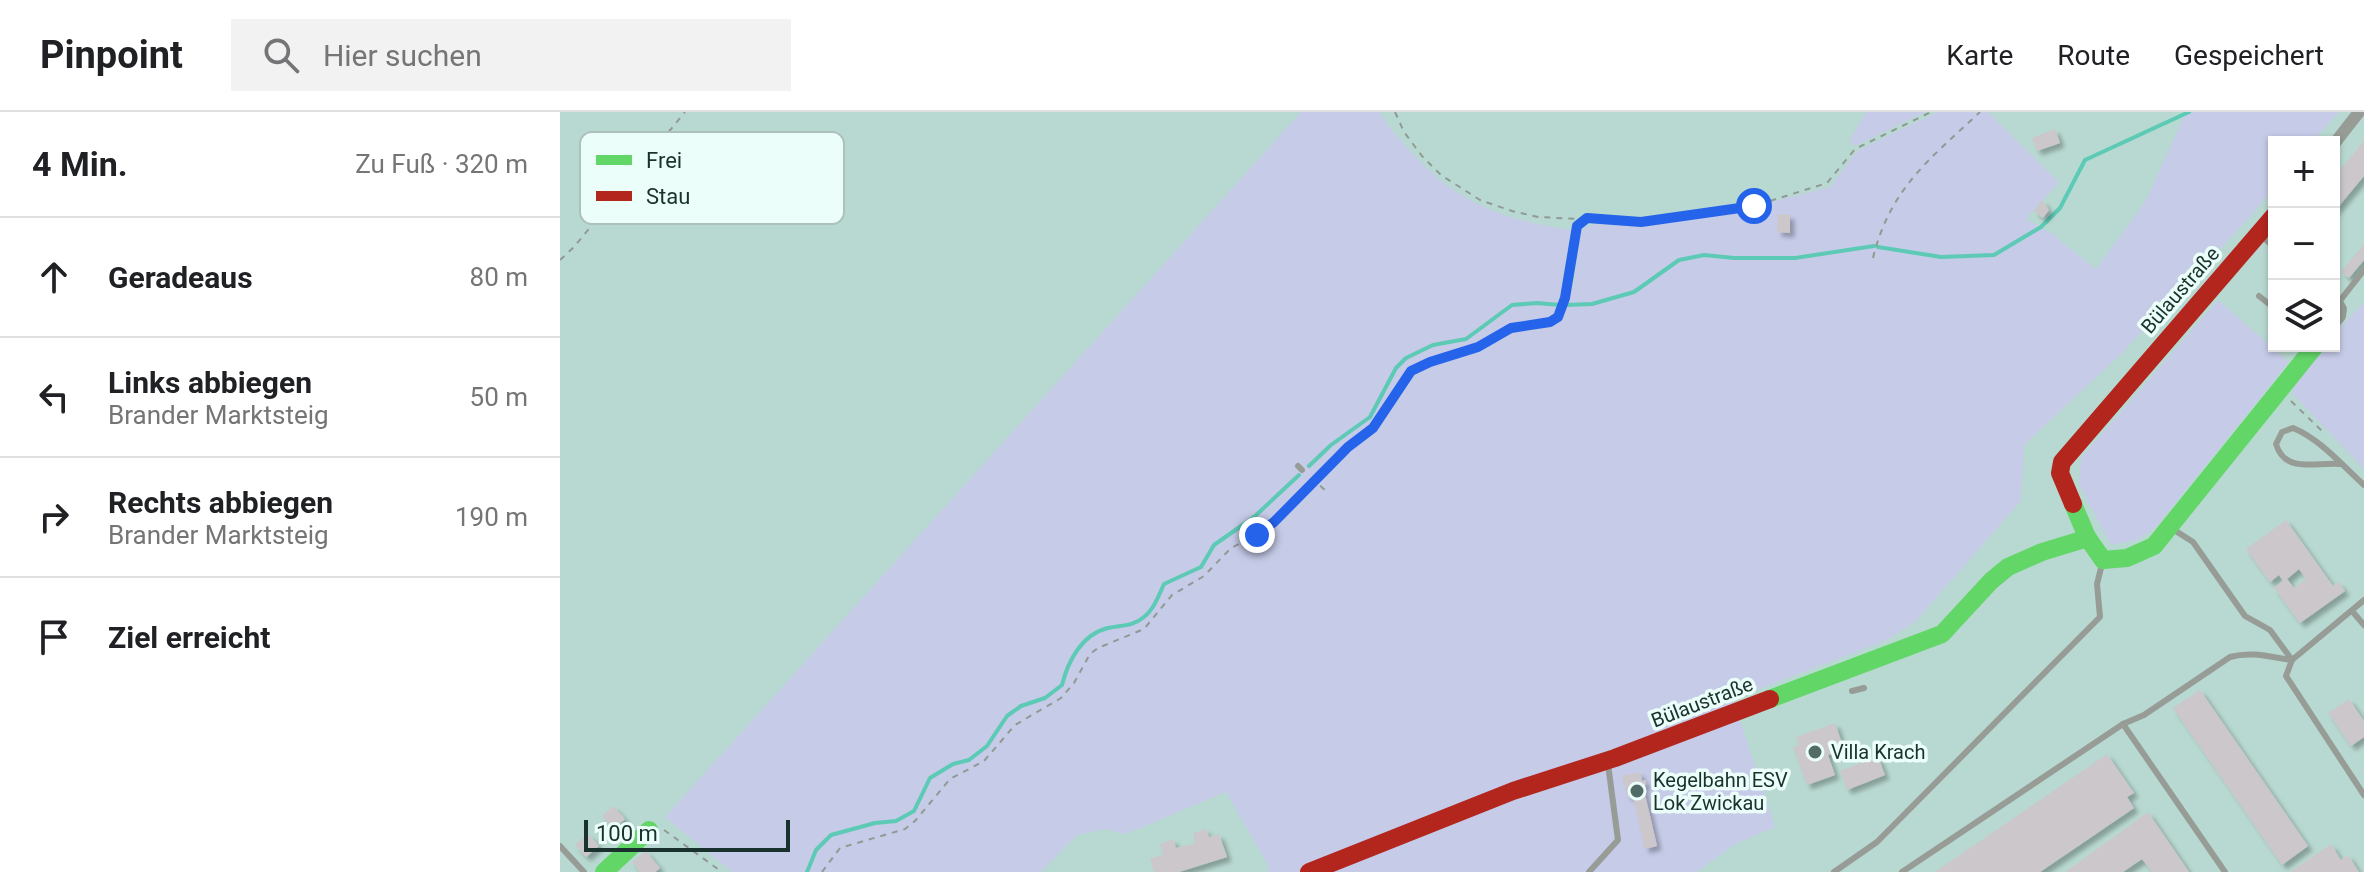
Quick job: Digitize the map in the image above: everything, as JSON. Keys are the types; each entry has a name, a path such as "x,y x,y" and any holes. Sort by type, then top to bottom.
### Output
{"street":[{"path":"2340,136 2359,112"},
{"name":"Bülaustraße","path":"2103,560 2088,538 2060,473 2064,457 2268,237"},
{"path":"2103,560 2127,558 2154,546 2310,352"},
{"name":"Bülaustraße","path":"1309,872 1513,791 1608,760 1942,634 1961,618 2001,572 2088,538"},
{"path":"604,872 649,830"}],"lane":[{"path":"2340,296 2364,270"},
{"path":"2259,296 2268,303"},
{"path":"2340,464 2289,463 2279,456 2276,444 2282,432 2293,428 2307,434 2364,485"},
{"path":"2169,527 2193,542 2245,616 2270,630 2292,660"},
{"path":"1834,872 1877,842 2100,617 2097,584 2103,560"},
{"path":"2364,600 2292,660 2286,676 2364,795"},
{"path":"2352,611 2364,625"},
{"path":"1902,872 2123,724 2144,715 2230,657 2263,654 2292,660"},
{"path":"1852,691 1864,688"},
{"path":"2123,724 2225,872"},
{"path":"1589,872 1618,840 1608,760"},
{"path":"560,846 584,872"}],"path":[{"path":"669,132 685,112"},
{"path":"1395,112 1404,132 1431,166 1480,200 1538,217 1641,222 1723,211 1788,196 1827,183 1855,149 1931,112"},
{"path":"1873,258 1891,206 1914,175 1980,112"},
{"path":"822,872 840,848 905,829 950,779 984,761 1015,725 1061,698 1074,683 1090,654 1144,629 1172,595 1204,576 1231,548 1274,522 1348,447 1373,428 1411,371 1478,347 1511,328 1550,322 1558,317 1565,298 1577,226 1587,218"},
{"path":"560,260 593,224"},
{"path":"2279,389 2324,434"},
{"path":"1303,470 1325,490"},
{"path":"649,830 653,823 722,872"}],"shaded area":[{"path":"1301,112 1380,112 1424,165 1460,194 1500,213 1571,230 1561,292 1568,299 1574,284 1580,233 1586,226 1650,226 1724,214 1830,187 1857,151 1938,112 1988,112 2059,182 2026,219 2051,233 2096,269 2145,202 2186,112 2339,112 2317,136 2268,136 2268,195 2122,353 2024,445 2021,501 1915,622 1885,641 1733,699 1775,827 1735,844 1697,872 1267,872 1269,867 1226,792 1126,834 1105,829 1077,835 1041,872 732,872 665,817"},
{"path":"1866,112 1925,112 1855,146 1849,141"},
{"path":"2218,300 2268,344 2268,352 2278,352 2289,362 2154,529 2137,540 2111,545 2079,484 2081,458"},
{"path":"2364,302 2364,469 2292,393 2296,380 2319,352 2340,352 2340,328"}],"building":[{"path":"2055,129 2060,143 2037,151 2032,138"},
{"path":"2364,141 2364,176 2340,205 2340,170"},
{"path":"2042,200 2049,210 2043,218 2034,211"},
{"path":"1778,214 1790,215 1790,233 1777,232"},
{"path":"2364,244 2364,260 2349,278 2341,272"},
{"path":"2286,520 2333,586 2338,582 2345,591 2300,623 2274,588 2283,581 2279,575 2270,582 2246,549","holes":["2299,569 2306,579 2294,588 2287,579"]},
{"path":"2200,690 2308,846 2282,865 2173,708"},
{"path":"2349,699 2364,721 2364,737 2351,746 2328,713"},
{"name":"Villa Krach","path":"1835,723 1844,749 1828,755 1835,775 1807,785 1793,747 1799,745 1796,737"},
{"path":"2107,754 2134,793 2127,797 2134,808 2040,872 1935,872"},
{"path":"1878,757 1885,775 1847,790 1840,771"},
{"path":"1640,772 1642,781 1646,780 1643,786 1657,846 1645,849 1633,796 1628,797 1622,776"},
{"path":"613,806 625,819 614,829 602,816"},
{"path":"2148,812 2189,872 2152,872 2142,859 2123,872 2065,872"},
{"path":"1206,829 1209,837 1219,834 1227,857 1179,872 1154,872 1150,858 1163,855 1160,844 1173,839 1176,848 1196,843 1193,833"},
{"path":"588,834 599,846 586,857 575,845"},
{"path":"2331,844 2341,860 2348,855 2359,872 2290,872"},
{"path":"646,851 660,868 655,872 640,872 632,862"}],"waterway":[{"path":"1878,247 1941,257 1994,255 2041,227 2060,208 2085,160 2189,112"},
{"path":"1565,305 1592,304 1634,292 1679,260 1704,255 1795,258 1874,246"},
{"path":"1309,466 1331,445 1370,417 1396,368 1406,358 1433,345 1466,339 1512,305 1560,305"},
{"path":"807,872 816,850 831,835 875,823 896,821 914,811 930,778 953,764 969,760 987,746 1007,716 1021,706 1045,698 1062,685 1072,658 1084,642 1099,631 1131,624 1144,617 1164,584 1201,567 1214,545 1254,517 1299,475"}],"traffic: fast":[{"path":"2073,504 2087,537 2103,560 2127,558 2154,546 2310,352"},
{"path":"1770,699 1942,634 2008,567 2042,552 2088,538"},
{"path":"604,872 649,830"}],"traffic: jam":[{"path":"2073,504 2060,473 2062,462 2268,223"},
{"path":"1309,872 1513,791 1615,758 1770,699"}],"place":[{"name":"Villa Krach","path":"1815,752"},
{"name":"Kegelbahn ESV Lok Zwickau","path":"1637,791"}],"route":[{"path":"1257,535 1274,522 1348,447 1373,428 1384,416 1411,371 1478,347 1511,328 1550,322 1558,317 1565,298 1577,226 1587,218 1641,222 1754,206"}]}
